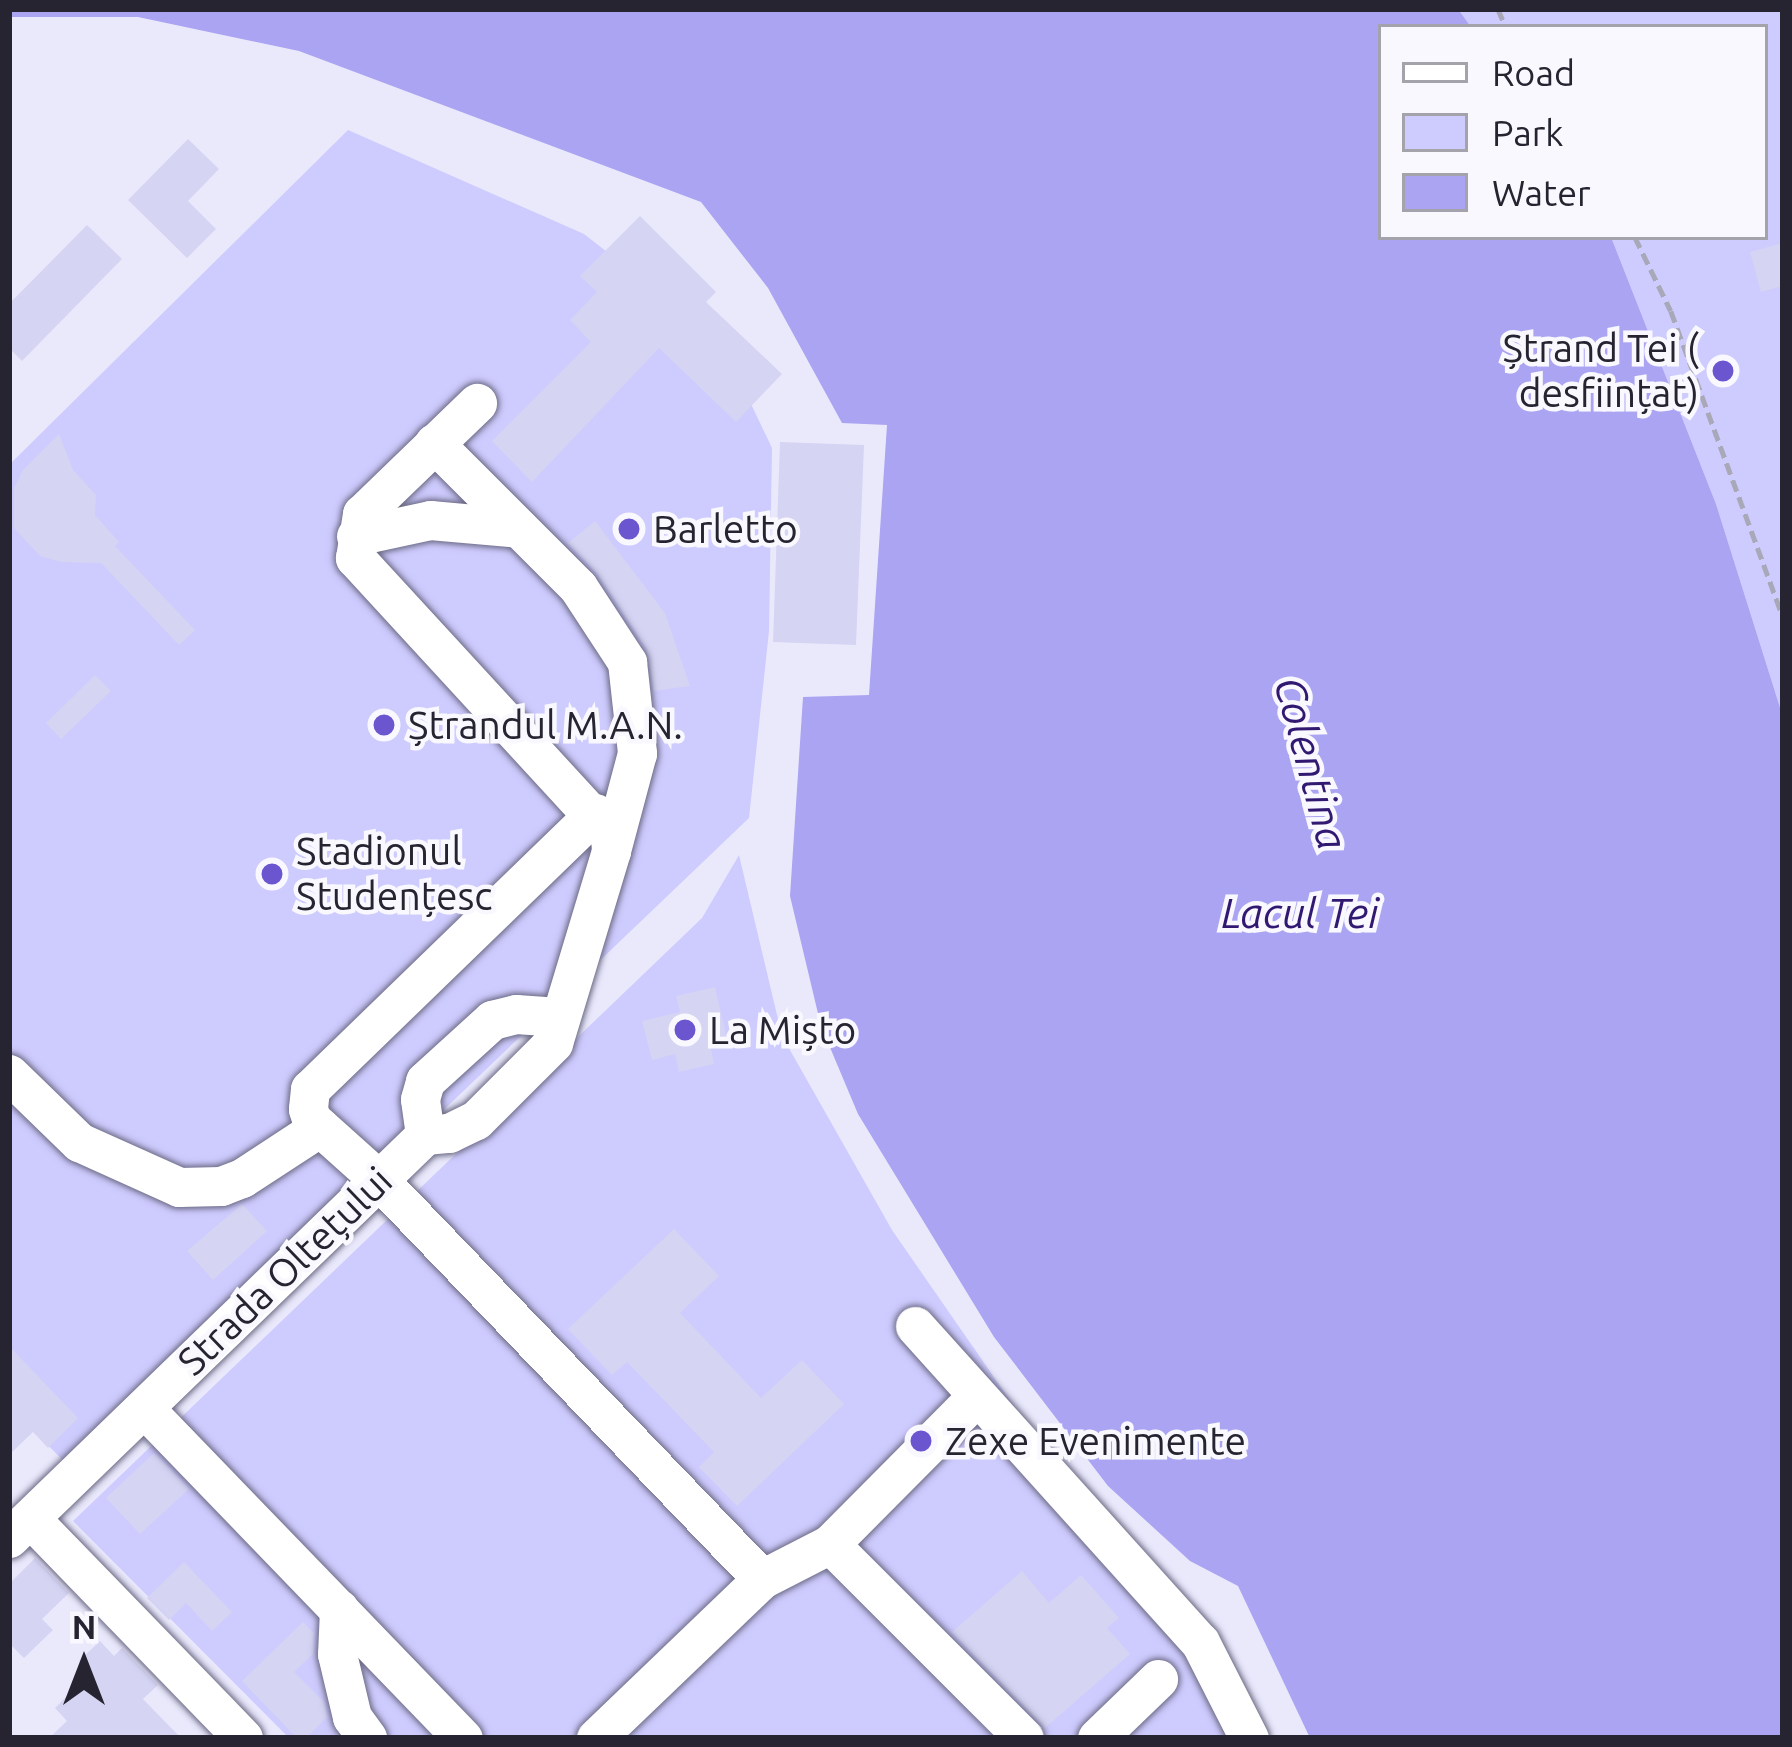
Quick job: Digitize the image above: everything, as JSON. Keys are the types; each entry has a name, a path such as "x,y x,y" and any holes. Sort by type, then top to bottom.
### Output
{"street":[{"path":"477,403 362,514 355,557 595,813 610,835 611,851"},
{"name":"Strada Oltețului","path":"20,1528 425,1136 449,1133 476,1120 553,1043 638,753 627,662 578,587 434,443"},
{"path":"356,536 430,520 519,529"},
{"path":"595,813 310,1088 308,1109 320,1127 379,1180 762,1579"},
{"path":"425,1136 420,1099 425,1082 493,1020 515,1014 559,1017"},
{"path":"9,1074 79,1142 179,1187 221,1186 242,1178 320,1127"},
{"path":"915,1326 1200,1642 1249,1738"},
{"path":"596,1738 762,1579 830,1544 976,1397"},
{"path":"144,1408 464,1738"},
{"path":"20,1528 225,1732"},
{"path":"830,1544 1024,1738"},
{"path":"339,1609 337,1654 352,1718 368,1738"},
{"path":"1097,1738 1158,1679"}],"path":[{"path":"1636,240 1671,311 1783,617"}],"green space":[{"name":"Ștrand Tei ( desființat)","path":"1458,9 1783,9 1783,717 1716,504 1612,240 1768,240 1768,24 1469,24"},
{"name":"Ștrandul M.A.N.","path":"348,130 584,234 643,280 741,383 772,448 769,631 749,818 70,1467 9,1407 9,465"},
{"path":"739,855 782,1036 892,1230 1244,1738 289,1738 73,1521 702,918"}],"water":[{"name":"Lacul Tei","path":"9,9 1458,9 1469,24 1378,24 1378,240 1612,240 1716,504 1783,717 1783,1738 1310,1738 1238,1586 1190,1561 1108,1486 994,1337 858,1114 821,1026 790,896 803,697 869,695 887,425 842,423 768,288 701,202 299,51 138,17 9,17"}],"building":[{"path":"188,139 219,169 188,201 216,229 187,258 128,200"},
{"path":"640,216 716,292 706,302 782,374 736,422 659,348 532,482 492,441 591,342 570,320 597,292 580,276"},
{"path":"87,225 122,259 22,361 9,348 9,304"},
{"path":"1783,243 1783,286 1761,292 1750,252"},
{"path":"59,434 73,470 96,495 95,515 119,542 115,546 195,630 179,645 101,563 40,556 14,528 14,488 23,470"},
{"path":"780,442 864,445 856,645 773,642"},
{"path":"595,521 665,613 690,686 654,691 647,649 598,574 568,543"},
{"path":"95,675 111,691 61,739 46,723"},
{"name":"La Mișto","path":"715,987 727,1039 710,1044 714,1064 679,1072 675,1054 652,1060 642,1021 680,1012 676,996"},
{"path":"242,1204 267,1231 213,1280 187,1251"},
{"path":"674,1229 719,1276 680,1313 761,1398 802,1360 844,1404 737,1506 699,1467 714,1452 627,1362 612,1375 568,1329"},
{"path":"9,1346 78,1418 48,1448 33,1432 9,1455"},
{"path":"154,1453 189,1489 140,1534 106,1498"},
{"path":"35,1558 69,1593 42,1619 53,1630 24,1658 9,1643 9,1584"},
{"path":"184,1562 232,1612 212,1631 186,1603 169,1620 147,1598"},
{"path":"1022,1571 1049,1603 1081,1575 1119,1618 1107,1628 1130,1654 1045,1728 952,1632"},
{"path":"303,1622 314,1633 313,1654 294,1672 324,1702 327,1717 306,1738 297,1738 242,1681"},
{"path":"100,1641 114,1656 122,1648 158,1685 143,1699 181,1738 49,1738 67,1721 55,1708 91,1672 79,1661"}],"place":[{"name":"Ștrand Tei ( desființat)","path":"1723,371"},
{"name":"Barletto","path":"629,529"},
{"name":"Ștrandul M.A.N.","path":"384,725"},
{"name":"Stadionul Studențesc","path":"272,874"},
{"name":"La Mișto","path":"685,1030"},
{"name":"Zexe Evenimente","path":"921,1441"}],"water label":[{"name":"Colentina","path":"1311,763"}]}
